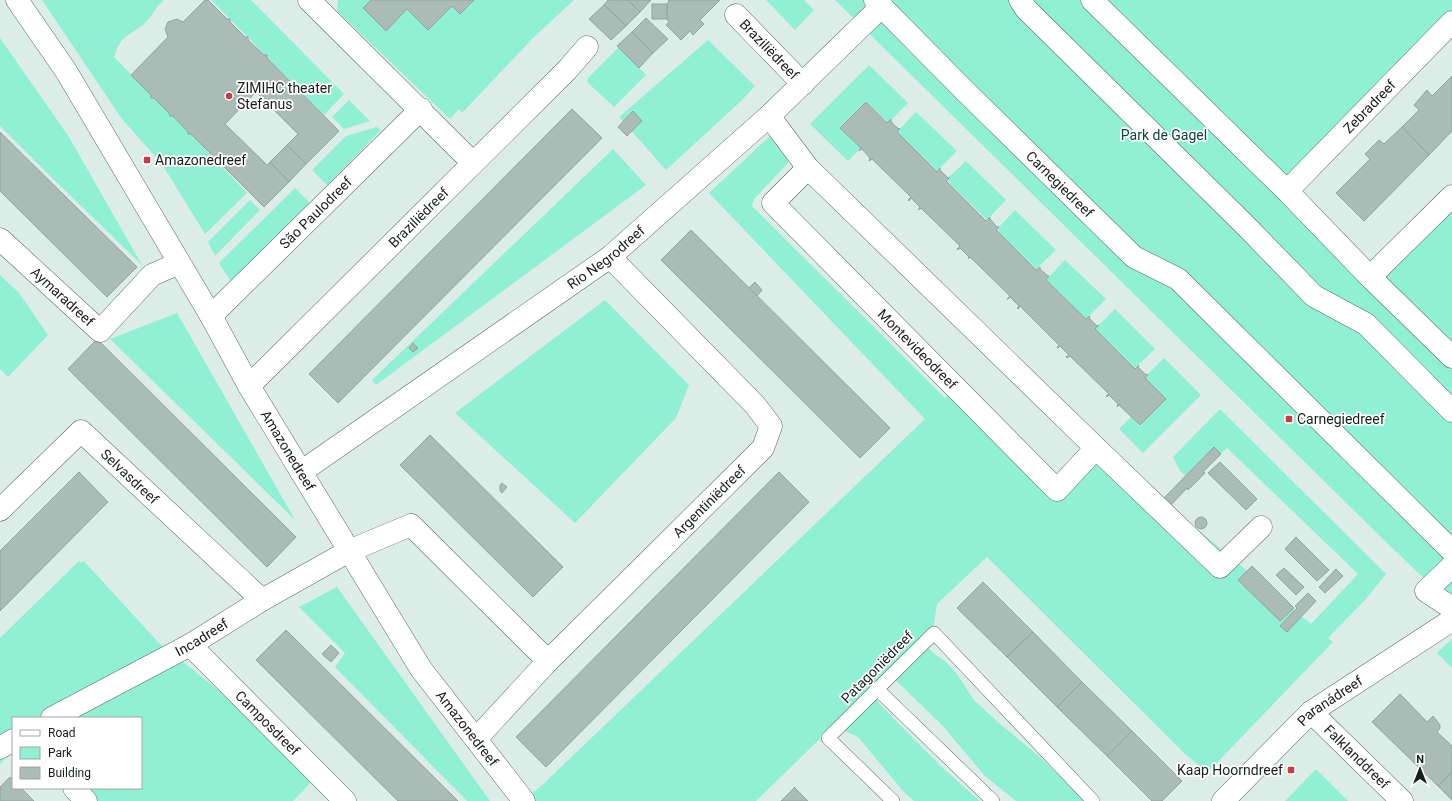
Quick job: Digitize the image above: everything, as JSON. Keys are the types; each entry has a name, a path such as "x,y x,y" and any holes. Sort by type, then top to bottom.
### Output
{"street":[{"name":"Amazonedreef","path":"17,0 66,71 124,167 249,386 421,669 524,801"},
{"path":"1020,0 1026,9 1247,227 1314,296 1366,324 1452,411"},
{"path":"1092,0 1452,357"},
{"path":"315,2 473,163"},
{"name":"Rio Negrodreef","path":"301,472 610,257 769,116 803,84 883,2"},
{"name":"Carnegiedreef","path":"883,2 964,90 1134,256 1178,279 1452,551"},
{"name":"Braziliëdreef","path":"736,15 803,84"},
{"name":"Zebradreef","path":"1286,191 1452,22"},
{"name":"Braziliëdreef","path":"249,386 567,70 587,47"},
{"name":"São Paulodreef","path":"210,316 421,109"},
{"path":"769,116 808,168 1220,567 1261,528"},
{"name":"Montevideodreef","path":"808,168 773,203 1057,490 1096,448"},
{"path":"1370,277 1452,196"},
{"name":"Aymaradreef","path":"0,239 100,331 152,275 179,263"},
{"name":"Argentiniëdreef","path":"476,739 548,661 763,448 771,426 755,404 610,257"},
{"name":"Selvasdreef","path":"0,510 81,431 262,600"},
{"path":"350,551 411,525 548,661"},
{"name":"Incadreef","path":"54,717 190,645 262,600 350,551"},
{"path":"1452,566 1426,591 1452,608"},
{"name":"Paranádreef","path":"1223,801 1311,712 1452,620"},
{"name":"Camposdreef","path":"190,645 345,801"},
{"name":"Falklanddreef","path":"1311,712 1402,801"},
{"path":"0,748 12,741"},
{"path":"75,789 86,801"}],"lane":[{"name":"Patagoniëdreef","path":"893,801 828,738 934,633 1093,801"},
{"path":"877,689 993,801"}],"green space":[{"path":"42,0 164,0 141,27 123,39 114,57 169,113 170,116 173,116 188,132 188,134 191,134 247,193 205,234 162,164 122,119"},
{"path":"211,0 251,0 344,94 324,115"},
{"path":"338,0 574,0 534,37 462,113 459,109 450,119 337,11"},
{"path":"766,0 804,0 814,10 795,30"},
{"name":"Park de Gagel","path":"835,0 1079,0 1088,8 1096,0 1452,0 1452,22 1287,191 1370,277 1452,196 1452,605 1388,544"},
{"path":"0,38 69,137 142,265 0,126"},
{"path":"708,40 755,86 740,102 666,170 619,117"},
{"path":"619,47 646,75 614,107 587,82 588,78"},
{"path":"869,65 908,103 888,123 866,101 840,127 861,148 848,161 810,124"},
{"path":"349,100 370,121 344,129 332,117"},
{"path":"916,112 957,151 937,171 897,132"},
{"path":"377,127 381,130 327,185 312,170 346,136"},
{"path":"770,136 787,151 788,163 754,199 752,206 945,398 958,386 1062,490 1100,448 1311,624 1358,574 1227,448 1192,481 1180,471 1173,457 1220,409 1386,574 1366,599 1328,638 1333,642 1208,772 1186,755 987,557 937,604 933,631 921,642 945,661 957,674 974,700 1000,724 1039,756 1085,801 1016,801 985,776 941,724 888,673 870,690 879,703 946,771 980,801 914,801 904,792 858,737 833,726 756,801 520,801 539,788 925,419 709,193"},
{"path":"613,149 646,185 376,385 372,380"},
{"path":"966,161 1006,200 987,220 946,180"},
{"path":"295,188 310,203 231,282 219,263"},
{"path":"250,200 260,210 215,256 208,242"},
{"path":"1015,210 1056,250 1036,269 996,230"},
{"path":"1065,260 1106,299 1086,319 1046,280"},
{"path":"0,275 19,293 48,335 8,377 0,369"},
{"path":"605,300 689,385 676,418 575,523 455,413"},
{"path":"1115,309 1155,349 1135,368 1095,329"},
{"path":"177,313 295,520 110,339"},
{"path":"1164,358 1201,395 1143,453 1119,429 1131,417 1140,426 1165,399 1144,378"},
{"path":"79,561 81,563 84,561 158,642 321,772 293,801 91,801 80,789 142,789 142,717 12,717 12,750 0,764 0,638"},
{"path":"337,587 490,801 467,801 335,667 345,653 299,607"},
{"path":"1452,639 1452,668 1437,653"},
{"path":"1316,769 1348,801 1285,801"}],"building":[{"path":"205,0 208,0 227,19 230,19 230,22 245,37 248,37 248,40 264,55 267,55 267,58 339,131 306,164 287,145 298,134 256,92 225,124 267,165 270,162 289,182 264,207 191,134 188,134 188,132 173,116 170,116 169,113 154,98 151,98 151,95 131,75 168,37 165,29 168,22 177,19 183,22"},
{"path":"371,0 474,0 460,14 452,6 428,30 407,9 386,31 363,8"},
{"path":"608,0 628,0 640,12 626,26 604,5"},
{"path":"628,0 651,0 640,12"},
{"path":"668,0 720,0 700,20 704,24 693,35 690,31 681,40 666,25 669,22 667,19"},
{"path":"652,4 667,4 667,19 652,19"},
{"path":"604,5 626,26 611,40 589,19"},
{"path":"646,18 668,39 653,53 632,32"},
{"path":"632,32 653,53 639,68 617,46"},
{"path":"1452,76 1452,131 1429,155 1402,127 1419,110 1414,105 1427,90 1432,96"},
{"path":"866,102 887,123 891,119 894,125 899,129 900,128 897,132 937,172 940,168 940,170 948,178 950,177 946,181 986,221 990,217 997,227 999,227 996,230 1036,270 1040,267 1040,269 1049,276 1046,280 1086,319 1090,316 1089,318 1097,326 1099,325 1095,329 1135,369 1139,365 1138,367 1146,375 1148,374 1145,378 1166,399 1140,425 1119,405 1117,407 1118,404 1109,395 1107,397 1106,396 1109,394 1070,356 1067,358 1066,357 1069,355 1060,346 1057,348 1059,345 1020,306 1018,309 1017,308 1019,306 1010,297 1007,299 1010,296 970,257 968,259 969,257 960,248 958,250 957,249 960,246 921,208 918,210 920,207 911,198 909,201 908,200 911,197 872,159 869,161 870,158 862,149 859,151 861,148 840,128"},
{"path":"572,109 602,138 338,403 309,374"},
{"path":"633,111 642,121 627,136 618,127"},
{"path":"1402,127 1429,155 1364,221 1336,193 1370,159 1365,154 1379,140 1384,144"},
{"path":"0,132 137,267 107,297 0,191"},
{"path":"287,145 306,164 289,182 270,162"},
{"path":"691,230 890,428 860,458 661,260"},
{"path":"755,282 762,290 757,296 749,288"},
{"path":"97,339 296,537 267,567 68,369"},
{"path":"413,343 418,348 413,352 409,348"},
{"path":"430,435 563,567 533,597 400,465"},
{"path":"1214,447 1221,454 1203,472 1205,473 1188,490 1187,488 1170,506 1163,499"},
{"path":"1220,462 1257,499 1246,510 1208,473"},
{"path":"79,472 108,502 0,611 0,551"},
{"path":"779,472 809,502 546,767 516,737"},
{"path":"502,483 507,487 502,493 500,491 500,485"},
{"path":"1199,517 1203,517 1207,523 1203,529 1199,529 1195,525 1195,521"},
{"path":"1296,537 1329,570 1317,581 1285,549"},
{"path":"1252,566 1294,608 1280,621 1238,580"},
{"path":"1284,568 1304,587 1296,595 1276,575"},
{"path":"1336,569 1343,576 1325,593 1319,587"},
{"path":"983,582 1033,632 1007,657 957,608"},
{"path":"1308,593 1316,601 1287,632 1280,626 1297,608 1295,606"},
{"path":"286,630 458,801 398,801 256,660"},
{"path":"1033,632 1082,682 1057,707 1007,657"},
{"path":"331,645 339,653 331,662 322,654"},
{"path":"1082,682 1132,731 1107,756 1057,707"},
{"path":"1400,694 1427,722 1433,716 1440,725 1437,732 1452,746 1452,772 1438,786 1372,722"},
{"path":"1132,731 1182,781 1162,801 1152,801 1107,756"},
{"path":"1452,772 1452,800 1438,786"},
{"path":"10,777 12,779 12,789 22,789 34,801 0,801 0,787"},
{"path":"795,787 808,801 781,801"}],"place":[{"name":"ZIMIHC theater Stefanus","path":"229,96"},
{"name":"Amazonedreef","path":"147,160"},
{"name":"Carnegiedreef","path":"1289,419"},
{"name":"Kaap Hoorndreef","path":"1291,770"}]}
